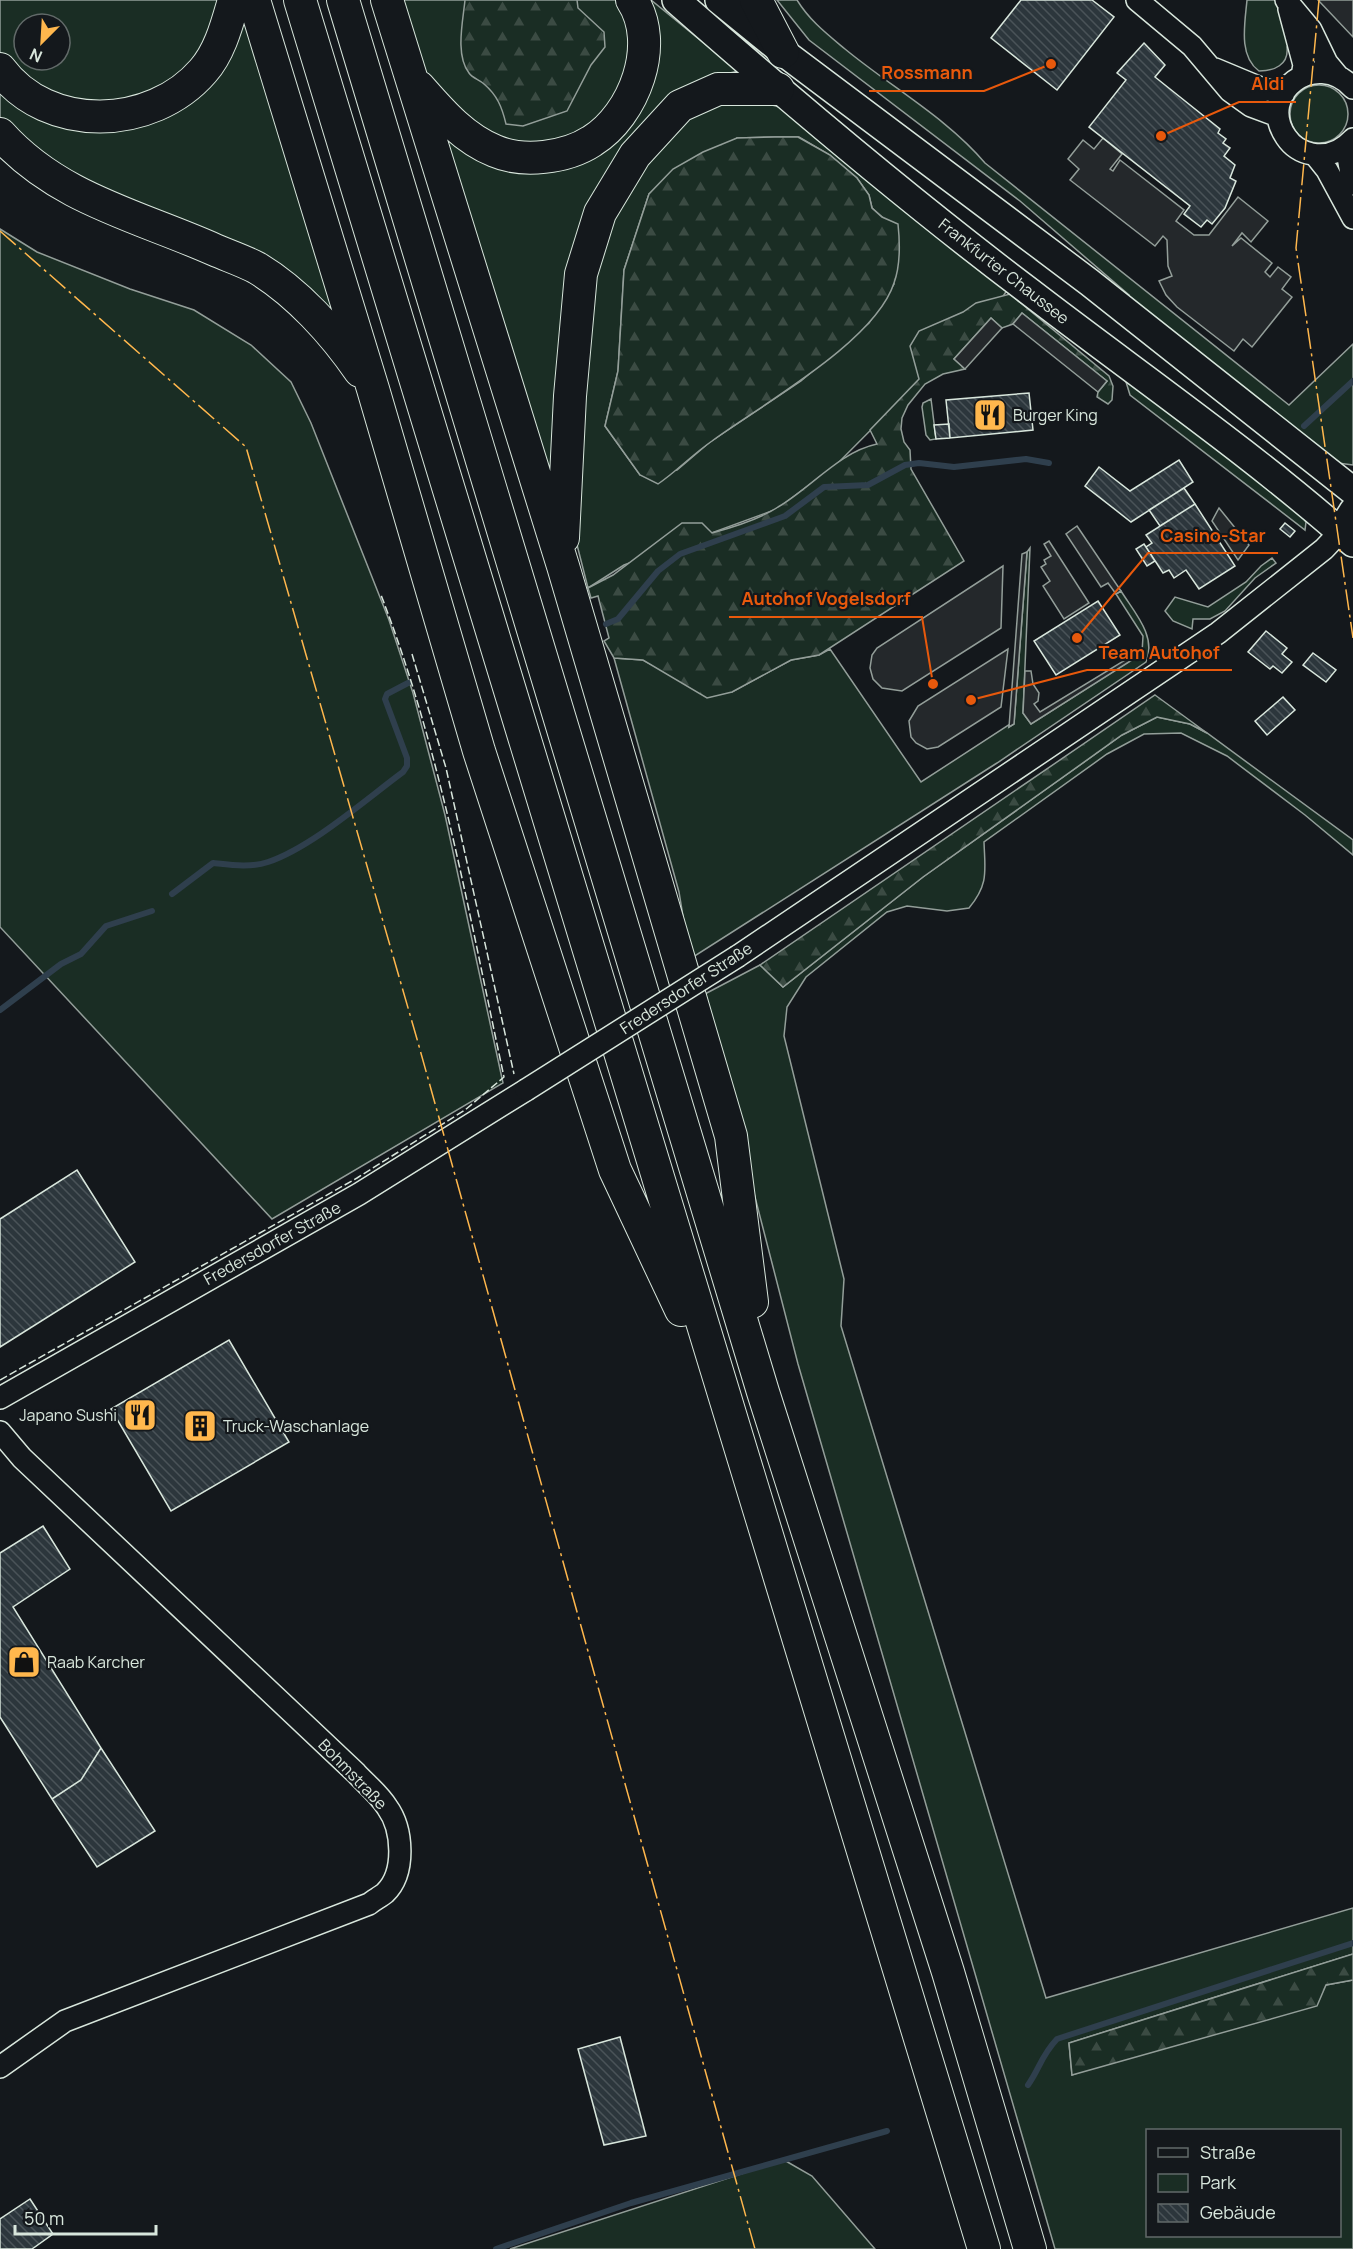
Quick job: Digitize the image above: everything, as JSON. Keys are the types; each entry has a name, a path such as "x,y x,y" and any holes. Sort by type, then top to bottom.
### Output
{"highway":[{"path":"0,69 30,96 56,110 94,117 125,116 151,109 178,94 204,71 225,34 234,0"},
{"path":"254,0 373,389 479,751 615,1170 727,1407"},
{"path":"300,0 984,2249"},
{"path":"343,0 764,1392 948,1972 1030,2249"},
{"path":"387,0 562,566 731,1136 764,1392"},
{"path":"411,78 446,117 470,138 495,152 524,158 565,153 593,141 620,115 634,92 642,64 644,39 632,0"},
{"path":"756,0 783,52"},
{"path":"562,566 570,396 581,274 600,213 635,155 680,106 718,89 778,89"},
{"path":"0,134 27,162 79,195 184,236 257,268 321,323 342,346 373,389"}],"main road":[{"name":"Frankfurter Chaussee","path":"676,0 778,89 1027,290 1298,496 1350,528"},
{"path":"719,0 783,52 1071,268 1353,490"}],"street":[{"path":"1137,0 1192,46 1230,90 1251,106 1278,116"},
{"path":"1286,0 1304,65 1302,76"},
{"path":"1286,0 1311,30 1327,63 1345,81"},
{"path":"1211,68 1263,89 1284,93"},
{"path":"1345,81 1325,72 1302,76 1284,93 1278,116 1283,132 1300,150 1315,155 1326,155 1349,143 1353,184"},
{"path":"1315,155 1327,170 1353,218"},
{"name":"Fredersdorfer Straße","path":"0,1398 360,1194 738,956 1218,633 1350,528"},
{"name":"Bohmstraße","path":"0,1432 22,1458 356,1773 388,1807 399,1830 399,1861 392,1883 385,1893 369,1904 65,2021 0,2067"}],"green space":[{"path":"0,0 224,0 196,65 125,106 61,100 19,72 72,72 72,12 12,12 12,68 0,52"},
{"path":"243,0 351,340 333,317 68,179 0,117 0,83 158,119"},
{"path":"402,0 620,0 627,13 634,63 604,121 547,147 477,135 429,80 417,54"},
{"path":"465,0 577,0 578,8 604,32 605,47 591,65 567,111 523,126 506,124 496,97 489,88 470,75 462,57 461,38"},
{"path":"646,0 651,0 738,71 718,76 600,186 554,514 433,120 468,153 606,143"},
{"path":"777,0 797,0 813,21 845,49 936,117 985,163 1289,405 1353,344 1353,465 1338,463 1127,300 1129,295 1020,201 809,40"},
{"path":"1247,0 1277,0 1294,45 1287,47 1283,63 1270,70 1259,71 1252,65 1245,48"},
{"path":"1319,85 1330,87 1343,98 1348,114 1346,125 1335,138 1319,143 1308,141 1295,130 1290,114 1292,103 1303,90"},
{"path":"728,100 755,100 779,107 1011,284 1002,298 837,464 777,509 624,565 588,588 575,537 590,286 619,198 672,129 703,110","holes":["799,137 830,155 857,178 869,195 872,208 882,217 894,284 869,323 801,381 710,442 677,470 640,475 605,426 618,371 624,270 649,194 737,138"]},
{"path":"798,137 830,155 857,178 869,195 872,208 882,217 898,224 899,261 894,283 883,305 865,327 841,349 787,390 705,446 658,484 640,475 605,426 618,371 624,270 649,194 673,169 703,152 737,138"},
{"path":"0,229 37,252 130,289 194,310 251,345 291,382 311,423 389,620 413,693 445,815 503,1083 272,1219 0,927"},
{"path":"1010,294 1109,376 1113,386 1112,400 1108,404 1097,397 1098,392 1107,381 1022,313 1013,324 1002,328 991,318 954,359 965,369 943,374 925,384 908,405 902,418 901,429 904,442 910,450 911,469 964,561 819,655 791,660 732,692 707,698 643,660 614,658 604,641 609,638 598,596 591,598 588,588 613,575 682,523 702,523 712,533 755,519 790,499 838,462 863,448 877,444 870,430 919,379 910,346 919,331 963,312 976,303"},
{"path":"1123,372 1302,516 1306,522 1305,530 1130,395"},
{"path":"931,399 936,439 930,440 926,435 922,407 923,403"},
{"path":"1030,548 1023,713 1031,724 1142,653 1143,636 1116,594 1121,591 1138,616 1146,634 1149,652 1146,662 997,763 690,959 679,892 614,658 643,660 660,669 732,692 791,660 819,655 830,649 921,782 1010,724 1009,727 1014,724 1027,552"},
{"path":"1272,558 1276,563 1255,578 1225,611 1210,619 1193,619 1192,629 1173,621 1165,611 1175,597 1208,607 1246,582"},
{"path":"1155,695 1207,733 1190,724 1157,717 1122,735 923,877 783,987 760,965"},
{"path":"1157,717 1190,724 1207,733 1353,840 1353,855 1227,756 1181,733 1144,734 1107,754 984,842 983,884 969,908 947,911 907,906 887,912 806,977 787,1007 784,1036 844,1279 841,1326 1046,1998 1353,1908 1353,1954 1069,2043 1072,2075 1326,1985 1353,1980 1353,2249 1055,2249 798,1364 703,995 760,965 783,987 923,877 1122,735"},
{"path":"1353,1954 1353,1980 1326,1985 1317,2006 1072,2075 1069,2043"},
{"path":"784,2160 812,2176 875,2249 510,2249"}],"shaded area":[{"path":"1318,0 1353,0 1353,37"},
{"path":"1103,138 1122,154 1110,169 1113,171 1120,160 1184,210 1176,221 1194,235 1209,235 1238,197 1268,221 1251,242 1242,233 1232,246 1241,238 1272,263 1265,272 1270,277 1278,267 1291,277 1282,289 1292,297 1252,347 1243,339 1234,351 1177,307 1166,295 1159,281 1172,276 1168,266 1167,240 1163,236 1155,246 1070,180 1079,169 1068,159 1083,140 1094,149"},
{"path":"1022,313 1107,381 1098,392 1013,324"},
{"path":"991,318 1002,328 965,369 954,359"},
{"path":"1219,508 1249,545 1238,560 1212,521"},
{"path":"1077,526 1121,591 1116,594 1108,583 1101,587 1066,534"},
{"path":"1049,541 1089,603 1064,619 1043,586 1050,581 1041,567 1046,564 1044,560 1051,556 1044,544"},
{"path":"1027,552 1014,724 1009,727 1022,554"},
{"path":"1003,566 1001,628 902,691 882,688 873,679 870,668 872,655 877,648"},
{"path":"1008,649 1001,707 938,747 927,749 916,743 911,737 909,721 918,706"},
{"path":"1143,649 1143,653 1031,724 1023,713 1025,671 1031,671 1033,684 1039,693 1038,701 1034,704 1040,712"}],"building":[{"path":"1021,0 1092,0 1114,17 1057,90 991,38"},
{"path":"1144,43 1165,65 1155,77 1220,129 1218,133 1226,139 1223,143 1230,148 1224,156 1235,165 1230,178 1236,181 1225,208 1212,224 1207,220 1201,227 1184,214 1190,206 1089,127 1126,80 1117,73"},
{"name":"Burger King","path":"1029,393 1033,430 950,438 946,400"},
{"path":"949,424 950,438 936,439 934,425"},
{"path":"1179,460 1193,482 1131,522 1085,486 1099,467 1130,491"},
{"path":"1184,488 1195,504 1160,526 1149,510"},
{"path":"1195,504 1235,566 1199,589 1186,570 1174,578 1169,570 1163,573 1146,547 1152,543 1146,535"},
{"path":"1285,523 1295,531 1290,537 1280,529"},
{"path":"1144,544 1155,561 1147,566 1136,549"},
{"path":"1098,601 1120,635 1056,675 1034,641"},
{"path":"1266,631 1287,648 1282,654 1292,662 1282,673 1273,666 1270,669 1248,652"},
{"path":"1313,653 1336,670 1326,682 1303,665"},
{"path":"1283,697 1295,710 1267,735 1255,721"},
{"path":"77,1170 135,1262 0,1347 0,1219"},
{"name":"Truck-Waschanlage","path":"229,1340 289,1442 171,1511 111,1409"},
{"name":"Raab Karcher","path":"43,1526 70,1569 13,1607 101,1748 81,1780 52,1799 0,1717 0,1553"},
{"path":"101,1748 155,1831 97,1867 52,1799 81,1780"},
{"path":"620,2037 646,2136 604,2145 578,2049"},
{"path":"30,2199 53,2234 32,2249 0,2249 0,2219"}],"waterway":[{"path":"1304,426 1353,381"},
{"path":"606,624 618,619 658,571 680,554 785,516 824,487 868,485 905,465 919,463 954,467 1026,459 1049,463"},
{"path":"172,894 213,863 254,865 285,855 338,822 403,772 407,766 407,758 385,699 387,694 408,683"},
{"path":"0,1010 61,964 81,954 106,926 152,911"},
{"path":"1028,2085 1047,2051 1057,2039 1353,1943"},
{"path":"496,2249 631,2203 887,2131"}],"fence":[{"path":"0,1380 357,1178 465,1110 504,1077 466,894 437,773 421,713 381,595"},
{"path":"412,654 446,768 514,1074"}],"power":[{"path":"1319,0 1296,248 1353,638"},
{"path":"0,231 246,447 417,1039 755,2249"}],"place":[{"name":"Rossmann","path":"1051,64"},
{"name":"Aldi","path":"1161,136"},
{"name":"Burger King","path":"990,415"},
{"name":"Casino-Star","path":"1077,638"},
{"name":"Autohof Vogelsdorf","path":"933,684"},
{"name":"Team Autohof","path":"971,700"},
{"name":"Japano Sushi","path":"140,1415"},
{"name":"Truck-Waschanlage","path":"200,1426"},
{"name":"Raab Karcher","path":"24,1662"}]}
